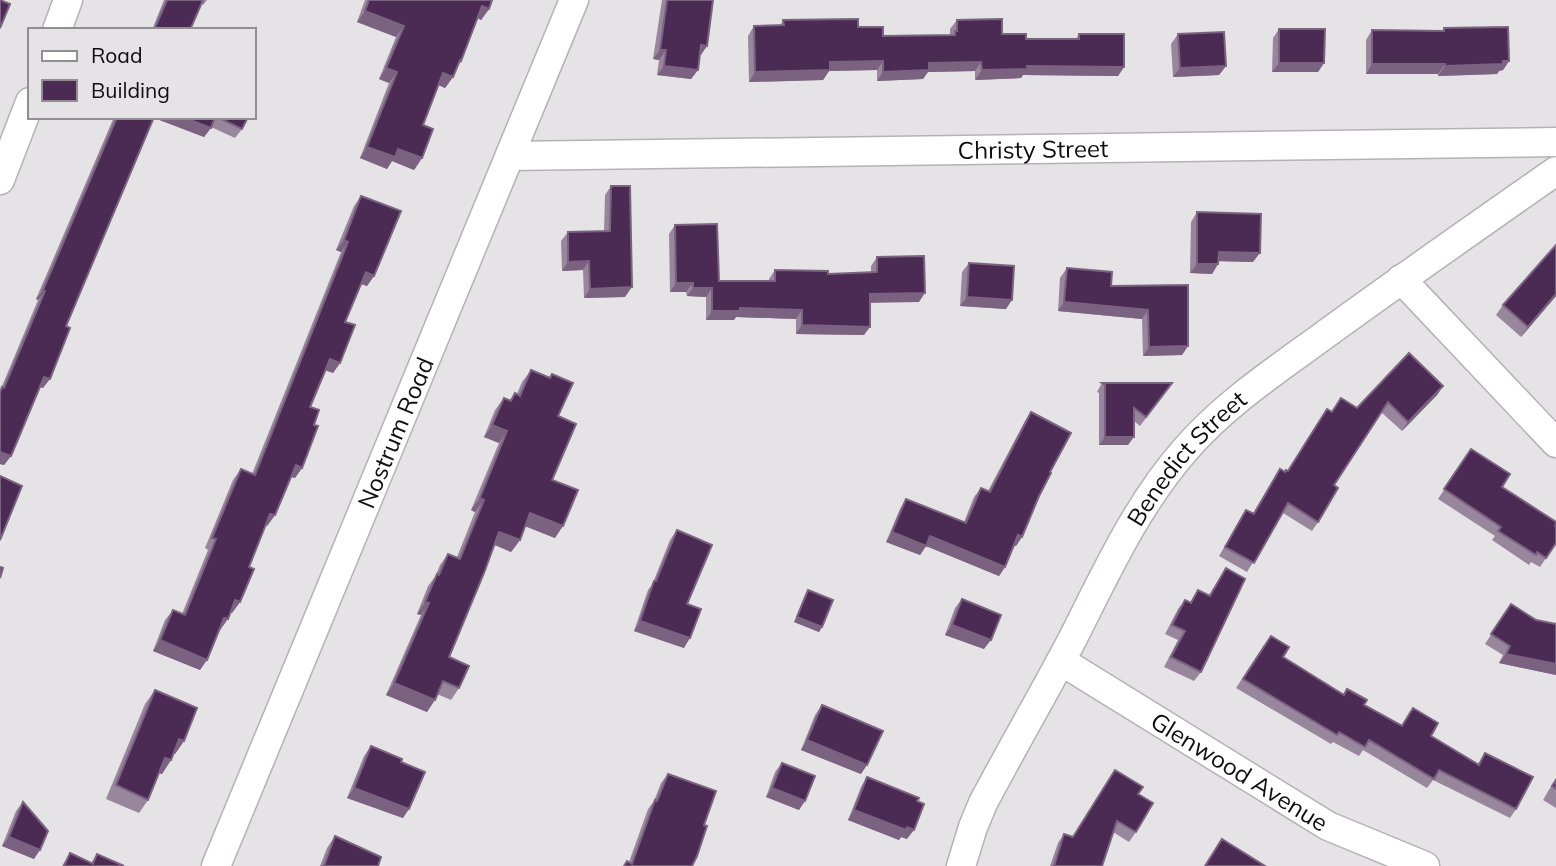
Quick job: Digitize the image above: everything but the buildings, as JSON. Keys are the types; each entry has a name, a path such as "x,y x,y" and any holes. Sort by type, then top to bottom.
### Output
{"street":[{"path":"58,28 68,0"},
{"name":"Nostrum Road","path":"216,866 574,0"},
{"path":"0,180 28,107"},
{"name":"Christy Street","path":"510,156 1556,142"},
{"name":"Benedict Street","path":"961,866 983,803 1139,511 1186,448 1255,386 1401,279 1556,171"},
{"path":"1401,279 1556,443"},
{"name":"Glenwood Avenue","path":"1061,661 1328,826 1425,866"}]}
